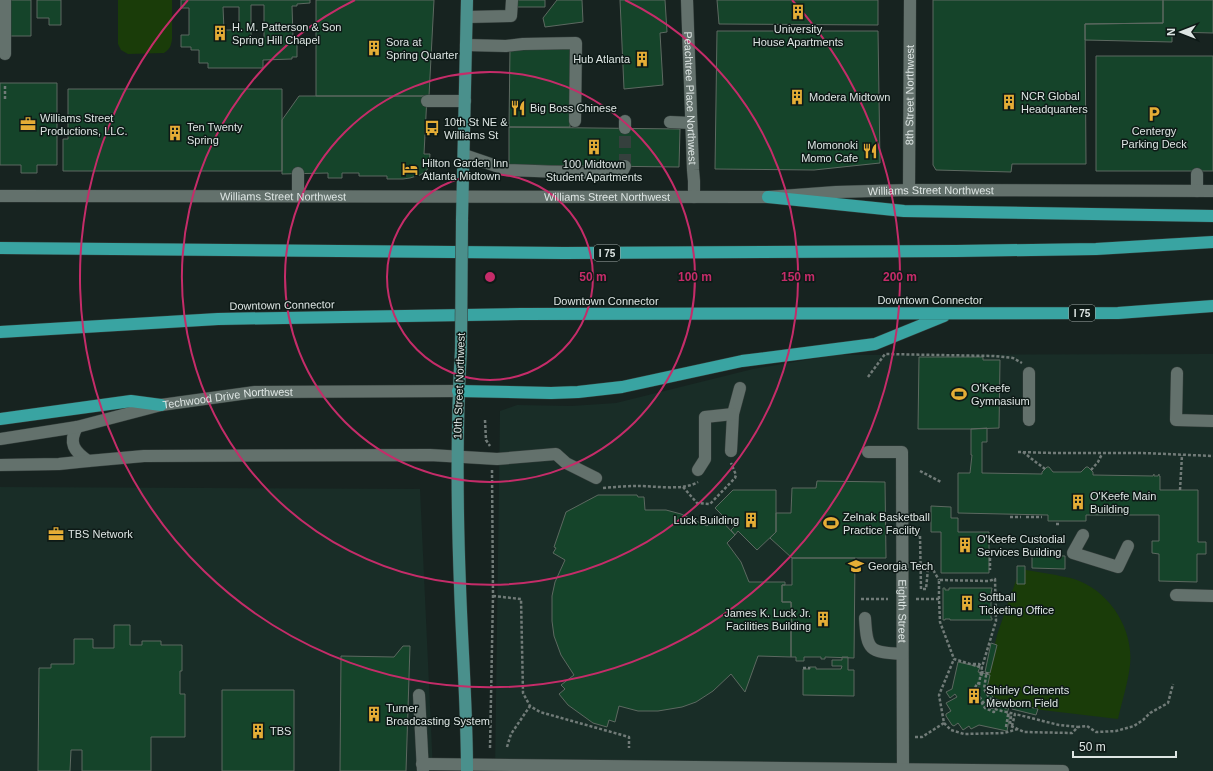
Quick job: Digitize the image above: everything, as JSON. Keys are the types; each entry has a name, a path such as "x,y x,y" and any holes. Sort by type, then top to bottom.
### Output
{"highway":[{"path":"768,197 904,211 1213,216"},
{"name":"I 75","path":"0,248 619,252 948,251 1080,249 1213,242"},
{"name":"Downtown Connector","path":"0,332 226,318 521,314 1118,313 1213,306"},
{"path":"458,391 550,393 622,387 742,361 875,344 950,314"},
{"path":"0,418 131,401 161,405"}],"main road":[{"name":"10th Street Northwest","path":"467,0 462,218 461,350 458,391 457,456 467,768"}],"street":[{"path":"5,0 5,54"},
{"path":"467,17 511,16 512,0"},
{"name":"Peachtree Place Northwest","path":"687,0 694,197"},
{"name":"8th Street Northwest","path":"909,190 910,0"},
{"path":"466,45 506,46 523,44 576,43 575,121"},
{"path":"427,100 465,101"},
{"path":"670,122 691,123"},
{"path":"464,155 508,170 614,174 623,170 625,166"},
{"path":"298,174 298,196"},
{"path":"1198,174 1198,191"},
{"name":"Williams Street Northwest","path":"0,196 768,197 836,192 909,190 1213,191"},
{"path":"1029,373 1029,420"},
{"path":"1177,373 1176,420 1213,421"},
{"path":"731,456 734,414 740,388"},
{"name":"Techwood Drive Northwest","path":"0,438 77,427 161,405 255,392 458,391"},
{"path":"699,476 706,459 705,417 734,414"},
{"path":"77,427 72,441 77,452 88,461"},
{"name":"Eighth Street","path":"868,452 902,452 902,769"},
{"path":"0,465 44,465 144,456 457,456 497,458 556,454 566,463 598,483"},
{"path":"1083,535 1073,553 1118,567 1128,546"},
{"path":"1176,595 1213,596"},
{"path":"865,618 866,636 869,644 874,650 902,654"},
{"path":"419,695 423,767 1063,771"}],"path":[{"path":"5,84 5,99"},
{"path":"868,377 885,354 994,356 1013,358 1022,363 1029,373"},
{"path":"1018,452 1102,454 1143,453 1213,456"},
{"path":"1023,452 1038,462 1044,469"},
{"path":"1090,470 1098,462 1102,454"},
{"path":"1180,490 1182,454"},
{"path":"683,487 697,503 710,504 735,478 736,475 731,456"},
{"path":"490,748 493,596 492,469"},
{"path":"920,471 941,482"},
{"path":"598,483 683,487 693,485 699,476"},
{"path":"1010,517 1021,517"},
{"path":"1026,517 1042,517"},
{"path":"916,535 920,535 921,589 926,589 928,568 932,568 939,580 940,622 954,659 939,695 944,723 951,730 964,734 1004,733 1018,729"},
{"path":"990,558 990,570"},
{"path":"939,580 995,579 996,621 980,673 979,694 988,706 1059,725 1078,727 1087,726 1096,732 1116,731 1134,726 1150,713 1168,703 1173,684"},
{"path":"493,596 521,599 523,693 530,706 540,712 629,736 629,748"},
{"path":"861,599 888,599"},
{"path":"916,599 939,599"},
{"path":"996,621 1002,622"},
{"path":"954,659 981,667"},
{"path":"803,668 810,668"},
{"path":"980,673 990,674"},
{"path":"980,673 986,676 984,690 996,703 1007,705 1005,711"},
{"path":"980,684 976,683 974,692 985,708 994,712 994,708"},
{"path":"988,706 992,700"},
{"path":"507,747 511,734 530,706"},
{"path":"1012,726 1015,714"},
{"path":"1006,727 1008,715 1011,717 1010,721 1012,726 1024,732 1072,733 1078,727"},
{"path":"922,737 944,723"}],"shaded area":[{"name":"Georgia Tech","path":"1213,354 1213,771 495,771 500,411 517,405 571,406 616,403 753,369 835,355"},
{"path":"0,487 420,489 433,771 0,771"}],"green space":[{"path":"118,0 172,0 172,39 168,50 164,53 128,54 121,50 118,44"},
{"path":"1020,569 1070,578 1087,584 1098,592 1117,613 1128,638 1130,651 1129,672 1118,719 1042,710 1000,700 991,695 985,688 997,635"}],"building":[{"path":"10,0 31,0 31,36 10,36"},
{"path":"37,0 61,0 61,25 49,25 49,18 37,18"},
{"name":"H. M. Patterson & Son Spring Hill Chapel","path":"181,0 310,0 310,3 292,6 293,37 297,37 297,57 292,57 292,59 263,60 263,68 208,68 208,63 199,63 199,50 191,50 191,47 181,47 181,35 189,35 189,8 181,8","holes":["251,5 264,5 264,38 251,38","223,7 239,7 239,30 224,30"]},
{"name":"Sora at Spring Quarter","path":"316,0 434,0 429,96 316,96"},
{"path":"517,0 545,0 545,7 517,7"},
{"path":"557,0 582,0 583,22 545,27 543,18"},
{"name":"Hub Atlanta","path":"620,0 665,0 667,32 660,33 663,85 624,89"},
{"name":"University House Apartments","path":"717,0 878,0 878,25 719,24"},
{"name":"NCR Global Headquarters","path":"933,0 1163,0 1163,23 1085,24 1086,164 1012,164 1011,172 936,170 933,165"},
{"path":"1163,0 1213,0 1213,33 1172,32 1172,42 1085,40 1085,24 1163,23"},
{"name":"Modera Midtown","path":"717,31 878,31 880,163 814,170 715,169"},
{"path":"510,47 571,47 570,127 509,127"},
{"name":"Centergy Parking Deck","path":"1096,56 1213,56 1213,171 1096,171"},
{"name":"Williams Street Productions, LLC.","path":"0,83 57,83 57,165 37,165 37,173 21,173 21,165 0,165"},
{"name":"Ten Twenty Spring","path":"68,89 282,89 282,171 63,171 63,139 68,139"},
{"path":"299,96 427,96 424,154 430,154 429,167 420,175 403,179 387,179 387,176 359,176 359,173 342,173 342,178 328,178 328,173 282,174 282,120"},
{"name":"100 Midtown Student Apartments","path":"509,127 680,129 679,167 509,165"},
{"name":"O'Keefe Gymnasium","path":"919,357 983,357 983,360 1000,360 999,428 918,429"},
{"name":"O'Keefe Main Building","path":"987,428 987,442 982,442 982,473 1042,474 1047,467 1049,467 1053,472 1081,472 1088,467 1093,472 1093,475 1153,476 1154,474 1154,476 1158,476 1159,474 1160,490 1198,490 1198,542 1206,542 1206,554 1197,554 1197,582 1159,581 1159,554 1152,553 1152,541 1159,541 1159,515 1086,515 1086,521 1048,521 1048,515 958,513 958,473 970,473 972,455 971,429"},
{"name":"Zelnak Basketball Practice Facility","path":"817,481 885,482 886,558 792,558 770,538 776,532 776,513 791,513 792,488 816,488"},
{"name":"Luck Building","path":"733,490 776,490 776,532 757,550 738,531 735,535 731,530 734,527 715,508"},
{"path":"598,495 637,495 638,497 644,497 645,510 666,510 681,514 707,526 717,516 735,535 727,543 741,562 749,582 785,582 785,585 782,585 782,602 791,602 791,657 758,656 745,692 731,674 713,691 696,702 682,707 658,711 638,711 619,706 615,722 609,720 607,727 593,723 568,705 559,694 565,689 561,685 574,675 561,655 554,636 552,621 552,596 555,582 565,560 553,553 556,548 554,547 566,512"},
{"name":"O'Keefe Custodial Services Building","path":"931,506 951,507 951,518 958,518 958,532 989,532 989,573 941,573 941,532 931,532"},
{"path":"1032,553 1040,553 1040,555 1065,556 1065,569 1032,568"},
{"name":"James K. Luck Jr. Facilities Building","path":"792,558 855,558 854,658 825,657 825,659 821,659 821,657 804,657 804,661 796,661 796,657 791,657 791,602 782,602 782,585 792,585"},
{"path":"1017,566 1025,566 1025,584 1017,584"},
{"name":"Softball Ticketing Office","path":"943,588 945,588 945,590 949,590 949,588 992,588 992,620 943,620"},
{"path":"114,625 130,625 130,645 142,645 142,641 161,641 161,645 182,645 180,694 185,694 185,737 151,737 151,771 82,771 82,750 71,750 70,771 38,771 39,668 51,668 51,664 74,664 74,639 93,639 93,648 114,648"},
{"path":"991,643 997,645 990,673 985,672"},
{"name":"Turner Broadcasting System","path":"403,646 410,646 406,771 340,771 341,656 394,657"},
{"path":"842,657 848,657 848,670 854,670 854,696 803,695 803,669 816,667 816,669 841,669 842,666 832,666 832,660 842,660"},
{"name":"Shirley Clements Mewborn Field","path":"958,662 980,667 978,672 990,675 987,688 994,699 1010,703 1007,714 1010,714 1007,731 979,725 971,729 969,726 963,730 958,723 954,726 952,725 946,716 946,714 951,711 946,703 957,697 955,694 950,698 946,692 952,689"},
{"name":"TBS","path":"222,690 294,690 294,771 222,771"},
{"path":"1013,703 1038,709 1036,715 1012,709"}],"tunnel":[{"path":"625,128 625,166"}],"place":[{"name":"University House Apartments","path":"798,12"},
{"name":"H. M. Patterson & Son Spring Hill Chapel","path":"220,33"},
{"name":"Sora at Spring Quarter","path":"374,48"},
{"name":"Hub Atlanta","path":"642,59"},
{"name":"Modera Midtown","path":"797,97"},
{"name":"NCR Global Headquarters","path":"1009,102"},
{"name":"Big Boss Chinese","path":"518,108"},
{"name":"Centergy Parking Deck","path":"1154,114"},
{"name":"Williams Street Productions, LLC.","path":"28,124"},
{"name":"10th St NE & Williams St","path":"432,128"},
{"name":"Ten Twenty Spring","path":"175,133"},
{"name":"100 Midtown Student Apartments","path":"594,147"},
{"name":"Momonoki Momo Cafe","path":"870,151"},
{"name":"Hilton Garden Inn Atlanta Midtown","path":"410,169"},
{"name":"O'Keefe Gymnasium","path":"959,394"},
{"name":"O'Keefe Main Building","path":"1078,502"},
{"name":"Luck Building","path":"751,520"},
{"name":"Zelnak Basketball Practice Facility","path":"831,523"},
{"name":"TBS Network","path":"56,534"},
{"name":"O'Keefe Custodial Services Building","path":"965,545"},
{"name":"Georgia Tech","path":"856,566"},
{"name":"Softball Ticketing Office","path":"967,603"},
{"name":"James K. Luck Jr. Facilities Building","path":"823,619"},
{"name":"Shirley Clements Mewborn Field","path":"974,696"},
{"name":"Turner Broadcasting System","path":"374,714"},
{"name":"TBS","path":"258,731"}]}
